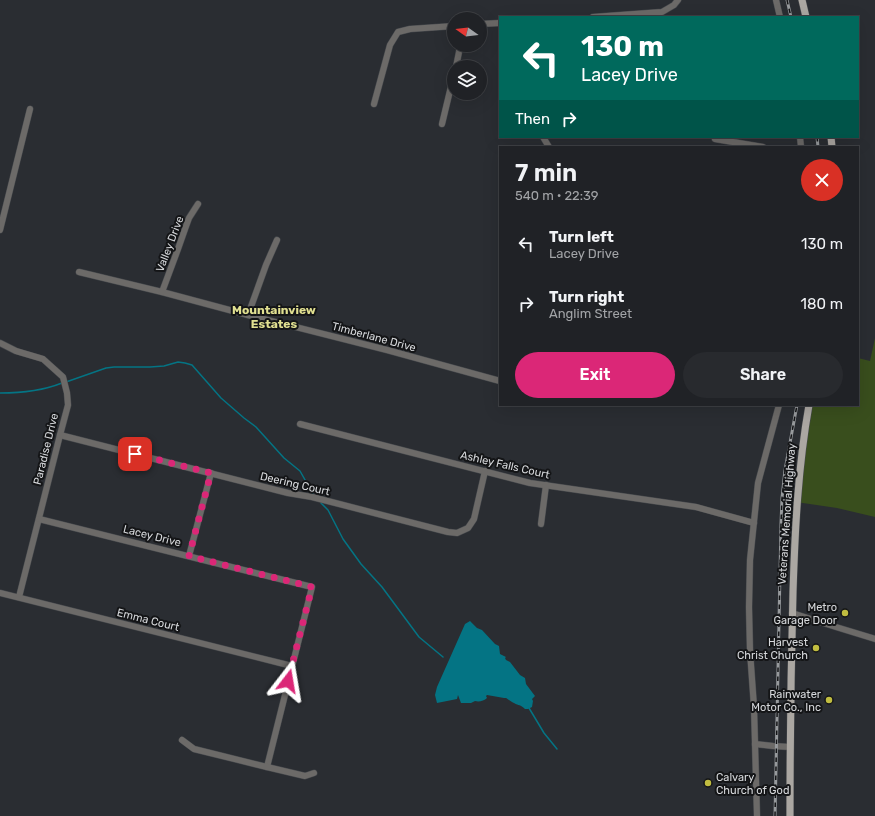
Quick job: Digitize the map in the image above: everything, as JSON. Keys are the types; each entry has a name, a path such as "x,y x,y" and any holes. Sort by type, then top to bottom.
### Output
{"main road":[{"path":"802,0 806,16"},
{"name":"Veterans Memorial Highway","path":"790,816 792,613 796,510 803,436 809,406"}],"street":[{"path":"625,16 656,15 674,5 678,0"},
{"path":"776,0 780,16"},
{"path":"487,24 499,23"},
{"path":"374,104 390,45 398,32 410,29 447,26"},
{"path":"442,124 448,100"},
{"path":"0,230 30,109"},
{"path":"715,138 758,146"},
{"name":"Valley Drive","path":"162,292 189,218 198,204"},
{"path":"248,315 266,265 277,240"},
{"name":"Timberlane Drive","path":"79,272 387,350 499,381"},
{"name":"Paradise Drive","path":"0,343 16,351 43,359 63,377 68,405 19,598"},
{"path":"757,816 754,707 750,651 750,560 758,483 779,406"},
{"name":"Ashley Falls Court","path":"300,424 530,483 696,507 754,523"},
{"name":"Deering Court","path":"60,435 288,493 312,497 457,533 468,528 474,520 485,471"},
{"path":"189,556 211,473"},
{"path":"541,524 546,485"},
{"name":"Lacey Drive","path":"40,518 312,587 267,767"},
{"name":"Emma Court","path":"0,592 292,666"},
{"path":"792,613 875,639"},
{"path":"182,740 194,749 305,776 314,773"},
{"path":"755,744 790,747"}],"green space":[{"path":"875,338 875,517 837,508 796,502 810,406 859,406 859,358 870,361"}],"water":[{"path":"470,621 499,646 500,654 506,657 506,660 510,662 520,675 525,678 526,684 535,696 532,699 532,707 525,709 506,698 487,695 487,698 484,700 471,703 461,703 458,695 457,699 437,703 435,695 437,687 465,624"}],"waterway":[{"path":"66,382 106,368 164,366 178,362 192,365 221,398 256,427 284,458 300,471 313,494"},
{"path":"0,393 32,391 62,383"},
{"path":"321,503 328,510 343,539 361,564 382,587 419,637 443,657"},
{"path":"529,708 544,733 557,749"}],"railway":[{"path":"787,0 791,16"},
{"path":"817,138 818,146"},
{"path":"775,816 782,498 785,470 797,406"}],"place":[{"name":"Metro Garage Door","path":"845,613"},
{"name":"Harvest Christ Church","path":"816,648"},
{"name":"Rainwater Motor Co., Inc","path":"829,700"},
{"name":"Calvary Church of God","path":"708,783"}],"district":[{"name":"Mountainview Estates","path":"274,317"}],"route":[{"path":"135,454 211,473 189,556 312,587 288,681"}]}
